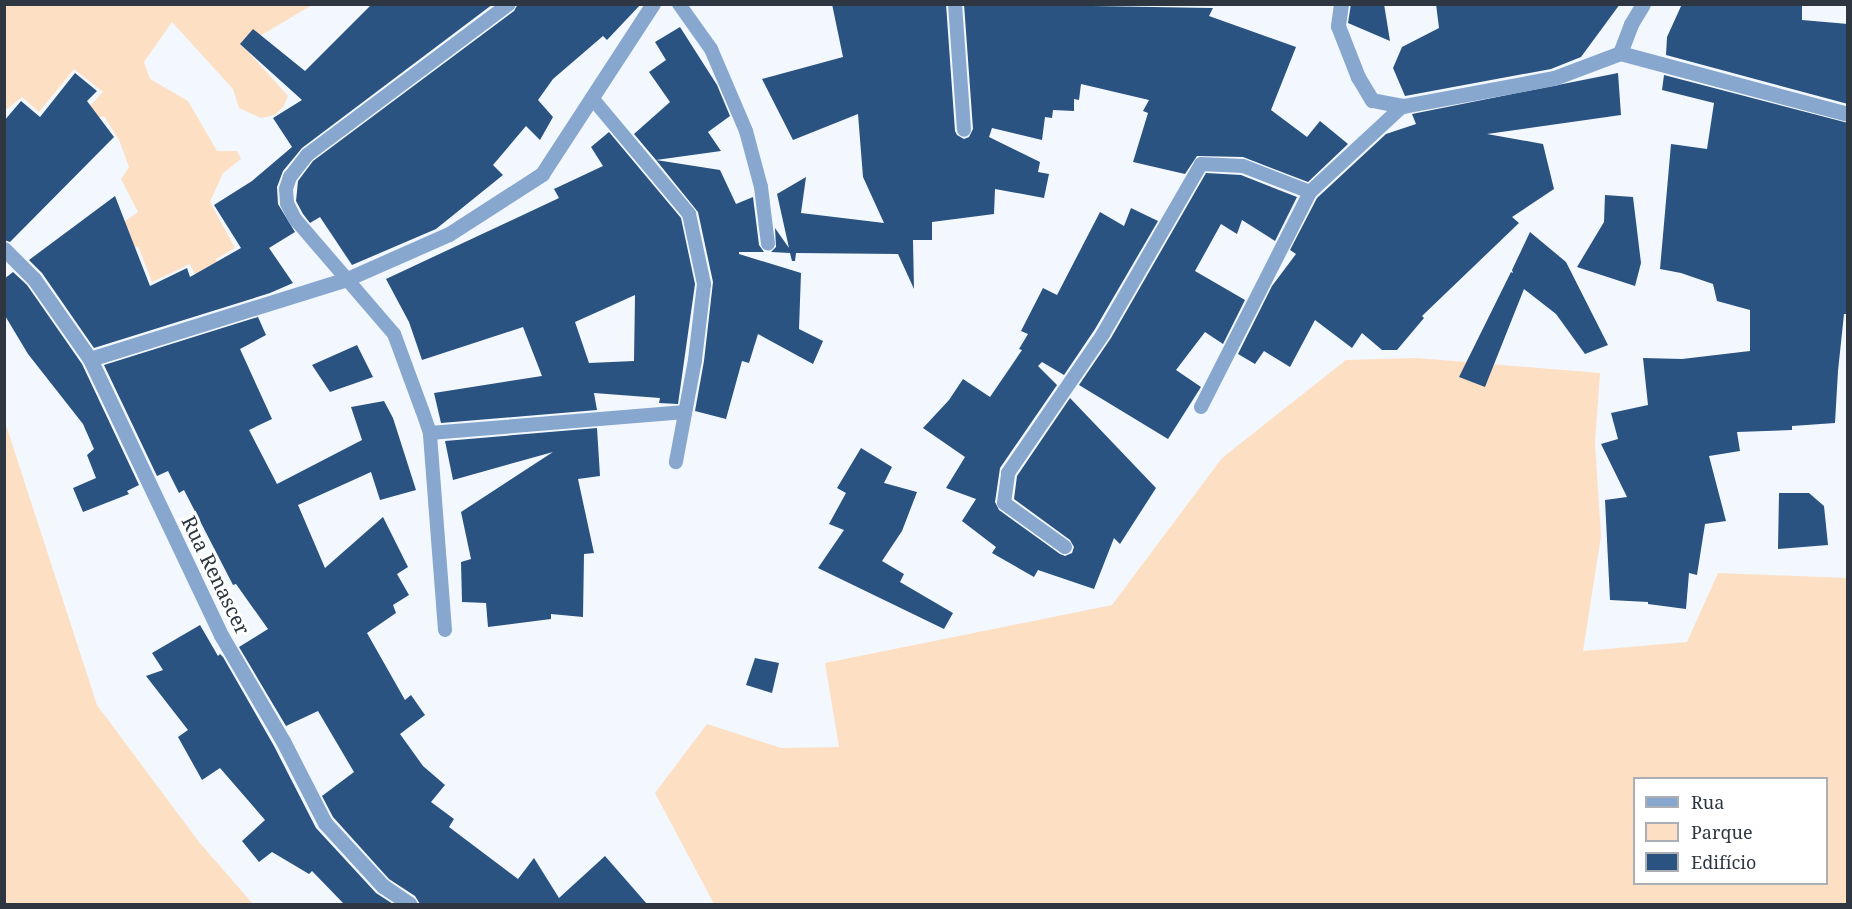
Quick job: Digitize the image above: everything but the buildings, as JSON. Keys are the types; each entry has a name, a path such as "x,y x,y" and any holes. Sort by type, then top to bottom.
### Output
{"street":[{"path":"90,359 347,279 449,234 542,174 653,4"},
{"path":"1341,4 1338,26 1358,77 1372,100 1403,106 1554,78 1620,52 1848,114"},
{"path":"1620,52 1631,24 1643,4"},
{"name":"Rua Renascer","path":"4,249 34,279 90,359 221,635 283,741 325,823 383,886 410,904"}],"lane":[{"path":"445,630 430,433 394,334 295,219 287,202 286,189 290,177 307,155 509,4"},
{"path":"679,4 711,49 746,131 761,188 768,244"},
{"path":"955,4 964,130"},
{"path":"592,98 689,214 704,284 686,412 676,462"},
{"path":"1201,407 1310,192 1403,106"},
{"path":"1065,547 1004,503 1008,473 1103,334 1201,164 1243,166 1310,192"},
{"path":"430,433 686,412"}],"green space":[{"path":"4,5 312,5 243,46 288,96 284,106 275,115 261,118 239,108 233,89 172,22 144,62 150,79 188,101 217,151 237,151 241,159 223,173 210,202 235,248 216,259 219,267 198,281 190,264 152,282 138,246 121,256 108,233 138,212 121,179 129,167 119,140 104,116 98,118 88,108 103,92 74,69 39,112 22,97 7,109 5,108"},
{"path":"1417,358 1600,373 1595,443 1601,536 1583,651 1687,642 1718,573 1847,578 1847,904 714,904 655,793 707,724 781,748 839,747 825,663 1112,605 1222,458 1346,360"},
{"path":"4,419 97,705 199,842 253,904 5,904"}]}
